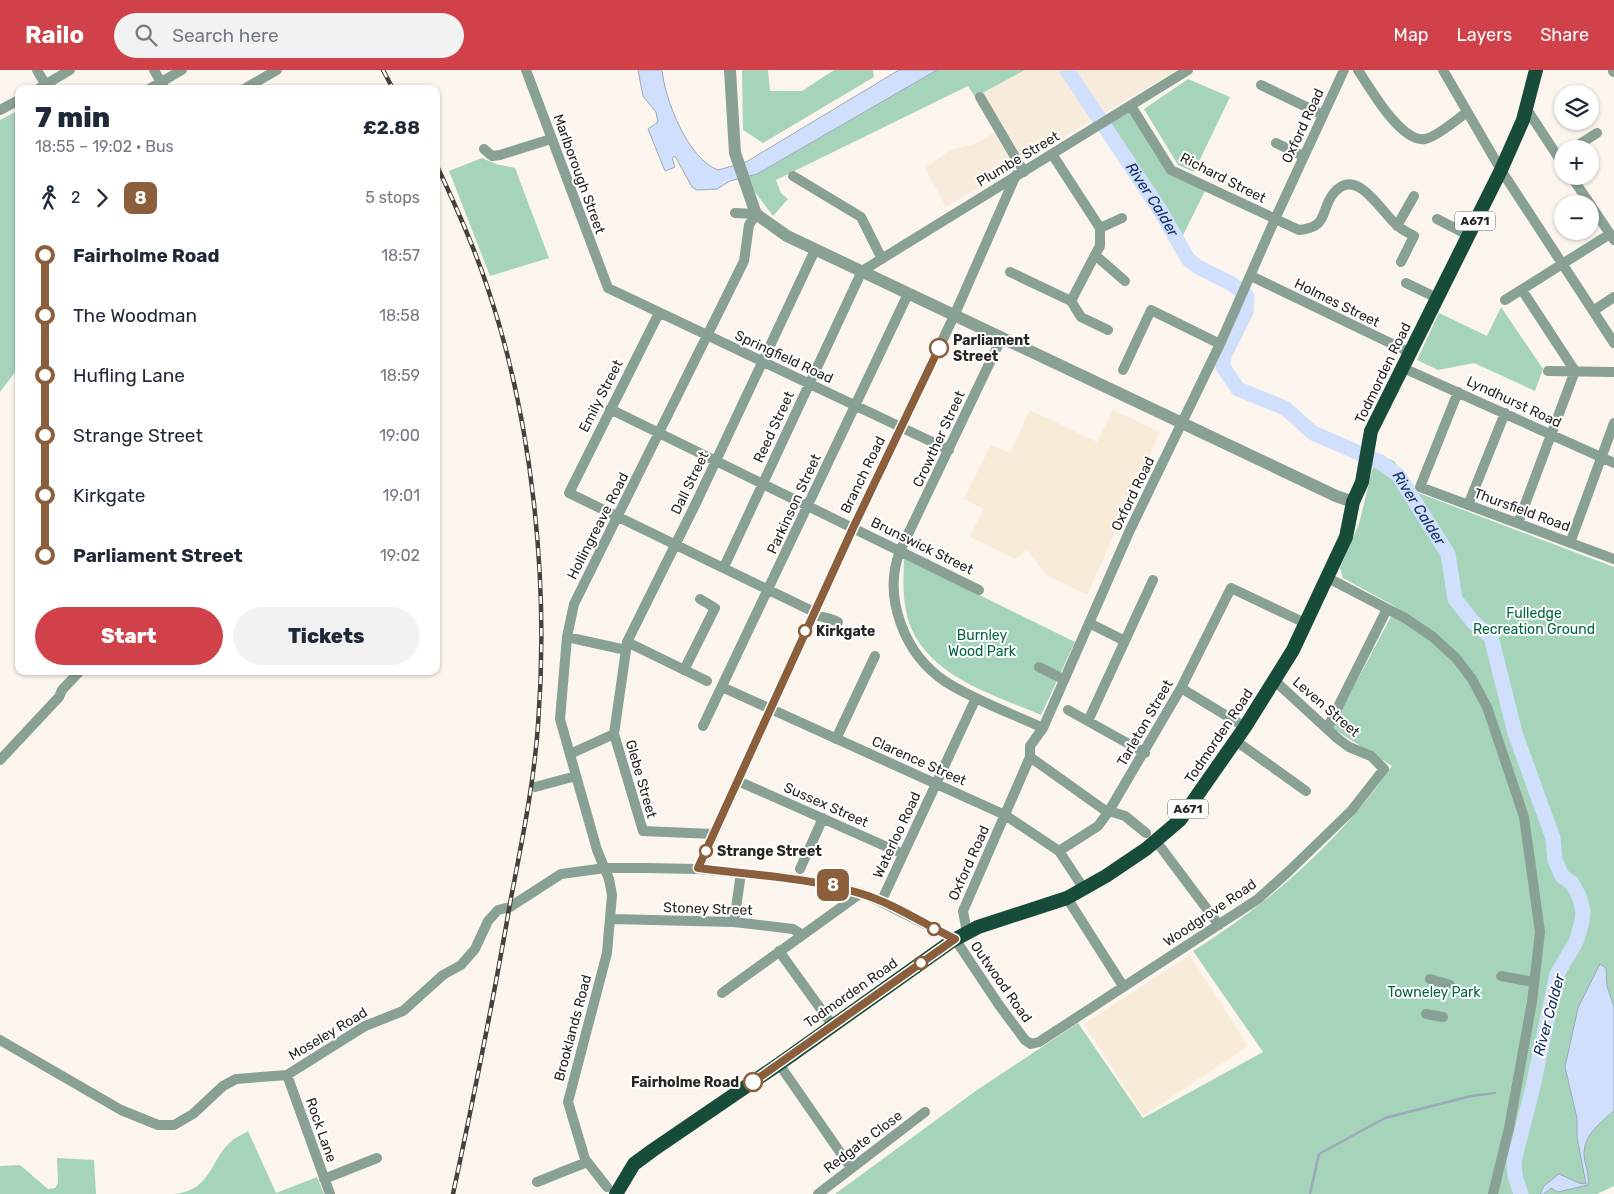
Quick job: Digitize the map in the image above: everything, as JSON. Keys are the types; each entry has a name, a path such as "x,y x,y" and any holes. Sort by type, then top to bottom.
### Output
{"highway":[{"name":"Todmorden Road","path":"611,1190 634,1164 961,936 1067,898 1106,876 1151,837 1180,820 1236,741 1275,681 1328,578 1346,537 1353,502 1362,482 1371,431 1401,367 1411,353 1523,120 1533,71"}],"street":[{"path":"37,70 43,85"},
{"path":"47,85 70,70"},
{"path":"154,70 163,85 182,70"},
{"path":"251,85 277,70"},
{"name":"Marlborough Street","path":"526,70 608,288"},
{"path":"730,70 735,153 756,214"},
{"name":"Plumbe Street","path":"862,271 1188,70"},
{"path":"1358,70 1399,128 1414,139 1427,139 1467,112"},
{"path":"1443,70 1500,170 1614,343"},
{"name":"Oxford Road","path":"961,936 963,911 1030,757 1030,746 1043,728 1130,530 1220,344 1342,71"},
{"path":"1261,85 1323,115"},
{"path":"980,97 1020,174"},
{"path":"0,110 15,102"},
{"name":"Richard Street","path":"1131,106 1171,170 1299,230 1309,229 1326,214 1333,195 1340,188 1349,184 1358,186 1369,193 1397,226"},
{"path":"1526,108 1554,149"},
{"path":"1586,140 1597,133"},
{"path":"484,148 492,156 500,155 551,139"},
{"path":"1276,143 1304,156"},
{"path":"1052,154 1100,228 1100,246 1071,301"},
{"name":"Branch Road","path":"698,868 853,528 1020,174"},
{"path":"793,176 861,217 882,259"},
{"path":"1401,262 1414,236 1397,226 1414,196"},
{"path":"735,213 756,214 787,236 815,250 1182,425 1336,496 1353,502"},
{"name":"Hollingreave Road","path":"605,868 597,850 560,719 567,637 574,604 744,261 749,226 756,214"},
{"path":"1100,228 1122,218"},
{"path":"1505,300 1562,264 1612,237 1599,218"},
{"path":"1437,219 1468,235"},
{"name":"Dall Street","path":"614,734 626,646 716,461 815,250"},
{"path":"1095,255 1125,280"},
{"name":"Reed Street","path":"724,567 862,271"},
{"path":"1010,272 1071,301 1081,316 1108,330"},
{"name":"Holmes Street","path":"1249,279 1411,353"},
{"path":"1406,283 1437,298"},
{"name":"Springfield Road","path":"608,288 950,450"},
{"path":"1522,290 1574,371"},
{"name":"Parkinson Street","path":"704,726 908,294"},
{"path":"1593,311 1614,297"},
{"path":"1123,370 1151,310 1220,344"},
{"name":"Emily Street","path":"619,516 569,493 659,313"},
{"name":"Crowther Street","path":"1001,339 950,450 900,551 895,564 894,597 899,622 907,638 925,663 945,682 1043,728"},
{"name":"Lyndhurst Road","path":"1401,367 1614,463"},
{"path":"1548,370 1614,372"},
{"path":"1518,523 1574,371"},
{"name":"Thursfield Road","path":"1458,392 1420,487 1614,559"},
{"name":"Brunswick Street","path":"610,409 979,590"},
{"path":"1468,505 1505,413"},
{"path":"1570,543 1614,423"},
{"path":"619,516 768,589 820,617 827,616 838,622"},
{"path":"1328,578 1387,609 1434,637 1456,658 1472,679 1487,706 1524,817 1540,932 1534,982 1509,1128 1493,1194"},
{"path":"1088,721 1153,580"},
{"name":"Tarleton Street","path":"1059,851 1098,826 1109,811 1145,753 1181,688 1231,588 1305,624"},
{"path":"684,670 715,608 700,599"},
{"path":"1327,729 1387,609"},
{"path":"1089,623 1125,641"},
{"path":"567,637 626,646 707,681"},
{"path":"836,739 876,656"},
{"path":"1039,667 1063,679"},
{"path":"0,760 59,698 62,690 76,675"},
{"name":"Leven Street","path":"1275,681 1349,747 1370,756 1384,769"},
{"name":"Clarence Street","path":"722,687 1005,815 1059,851 1084,888"},
{"path":"1181,688 1245,727"},
{"name":"Waterloo Road","path":"881,902 976,698"},
{"path":"1068,710 1145,753"},
{"path":"570,754 614,734"},
{"name":"Glebe Street","path":"614,734 642,831 713,834"},
{"path":"1236,741 1306,791"},
{"path":"1030,757 1039,766 1109,811 1125,816 1151,837 1220,926"},
{"name":"Woodgrove Road","path":"1025,1040 1031,1044 1039,1042 1123,986 1220,926 1258,899 1289,872 1350,811 1384,769"},
{"path":"535,787 576,776"},
{"name":"Sussex Street","path":"738,781 903,854"},
{"path":"800,869 823,818"},
{"name":"Moseley Road","path":"0,1040 121,1110 158,1125 174,1125 192,1114 223,1086 236,1079 287,1075 365,1026 402,1011 443,975 461,965 475,949 488,921 498,910 510,907 561,874 605,868 698,868 832,885 861,893 961,936"},
{"name":"Brooklands Road","path":"605,868 612,895 611,919 600,983 568,1102 587,1162 611,1190"},
{"path":"734,922 741,873"},
{"path":"722,993 861,893"},
{"path":"1067,898 1123,986"},
{"name":"Stoney Street","path":"611,919 734,922 793,929 803,935"},
{"name":"Outwood Road","path":"961,936 999,1005 1025,1040"},
{"path":"779,951 833,1026"},
{"path":"1501,976 1534,982"},
{"path":"1430,979 1450,985"},
{"path":"1426,1014 1443,1017"},
{"path":"779,1064 851,1168"},
{"name":"Rock Lane","path":"287,1075 330,1194"},
{"name":"Redgate Close","path":"818,1194 925,1112"},
{"path":"324,1179 377,1158"},
{"path":"537,1182 587,1162"}],"shaded area":[{"path":"1025,70 1177,70 946,207 925,168 950,150 978,143 995,132 975,97"},
{"path":"1030,410 1097,442 1113,410 1160,432 1087,595 1046,575 1027,550 1015,559 970,537 983,509 964,499 991,445 1010,453"},
{"path":"1190,955 1248,1046 1143,1116 1084,1024"}],"green space":[{"path":"742,70 768,70 770,91 802,91 834,70 873,70 874,77 763,143 743,130"},
{"path":"937,70 1025,70 975,97 968,86 776,180 781,193 788,199 773,216 755,192 749,175 757,174"},
{"path":"1188,79 1230,97 1194,172 1178,165 1144,109"},
{"path":"1131,108 1170,171 1206,189 1183,235 1107,123"},
{"path":"15,112 15,372 0,392 0,120"},
{"path":"482,158 496,164 515,168 549,258 490,276 449,171"},
{"path":"1501,307 1543,369 1535,391 1474,363 1438,370 1417,360 1439,313 1487,336"},
{"name":"Towneley Park","path":"1376,454 1394,461 1416,492 1614,567 1614,1186 1597,1194 835,1194 977,1090 1078,1023 1143,1118 1263,1052 1193,951 1249,912 1302,869 1350,820 1392,766 1332,728 1396,607 1343,578 1340,568 1359,524"},
{"name":"Burnley Wood Park","path":"904,558 1075,642 1041,715 968,683 935,661 922,647 912,630 906,613 903,585"},
{"path":"248,1131 276,1193 317,1177 324,1194 175,1194 188,1191 197,1186 210,1172 226,1147 234,1139"},
{"path":"57,1158 94,1160 96,1194 0,1194 0,1166 20,1165 48,1189 55,1188 58,1183"}],"water":[{"path":"638,70 662,70 668,97 680,127 697,154 707,164 718,170 746,162 899,70 937,70 757,174 730,181 717,189 697,190 692,187 675,156 672,158 675,167 665,171 648,129 658,122 656,112 643,96"},
{"path":"1600,964 1606,968 1607,986 1614,1007 1614,1111 1594,1129 1587,1140 1584,1153 1588,1185 1558,1192 1551,1188 1544,1194 1540,1194 1544,1186 1559,1174 1586,1184 1577,1137 1577,1118 1565,1067 1578,1008"}],"waterway":[{"name":"River Calder","path":"1067,70 1160,210 1188,259 1198,267 1232,284 1247,296 1246,312 1224,356 1223,367 1238,389 1285,408 1313,433 1380,462 1398,475 1448,554 1455,599 1473,622 1491,637 1515,733 1553,838 1555,860 1562,876 1572,883 1579,896 1583,911 1576,942 1557,974 1532,1091 1514,1161 1515,1176 1521,1194"},
{"path":"1310,1194 1319,1154 1385,1118 1471,1096 1495,1093"}],"railway":[{"path":"383,70 391,85"},
{"path":"440,173 482,270 503,338 516,392 534,503 541,615 541,671 538,725 531,790 491,1009 453,1194"}],"bus line":[{"name":"8","path":"753,1082 955,939 861,893 832,885 788,878 698,868 813,614 939,348"}],"place":[{"name":"Parliament Street","path":"939,348"},
{"name":"Kirkgate","path":"805,631"},
{"name":"Strange Street","path":"706,851"},
{"name":"Fairholme Road","path":"753,1082"}],"park label":[{"name":"Fulledge Recreation Ground","path":"1534,622"}]}
